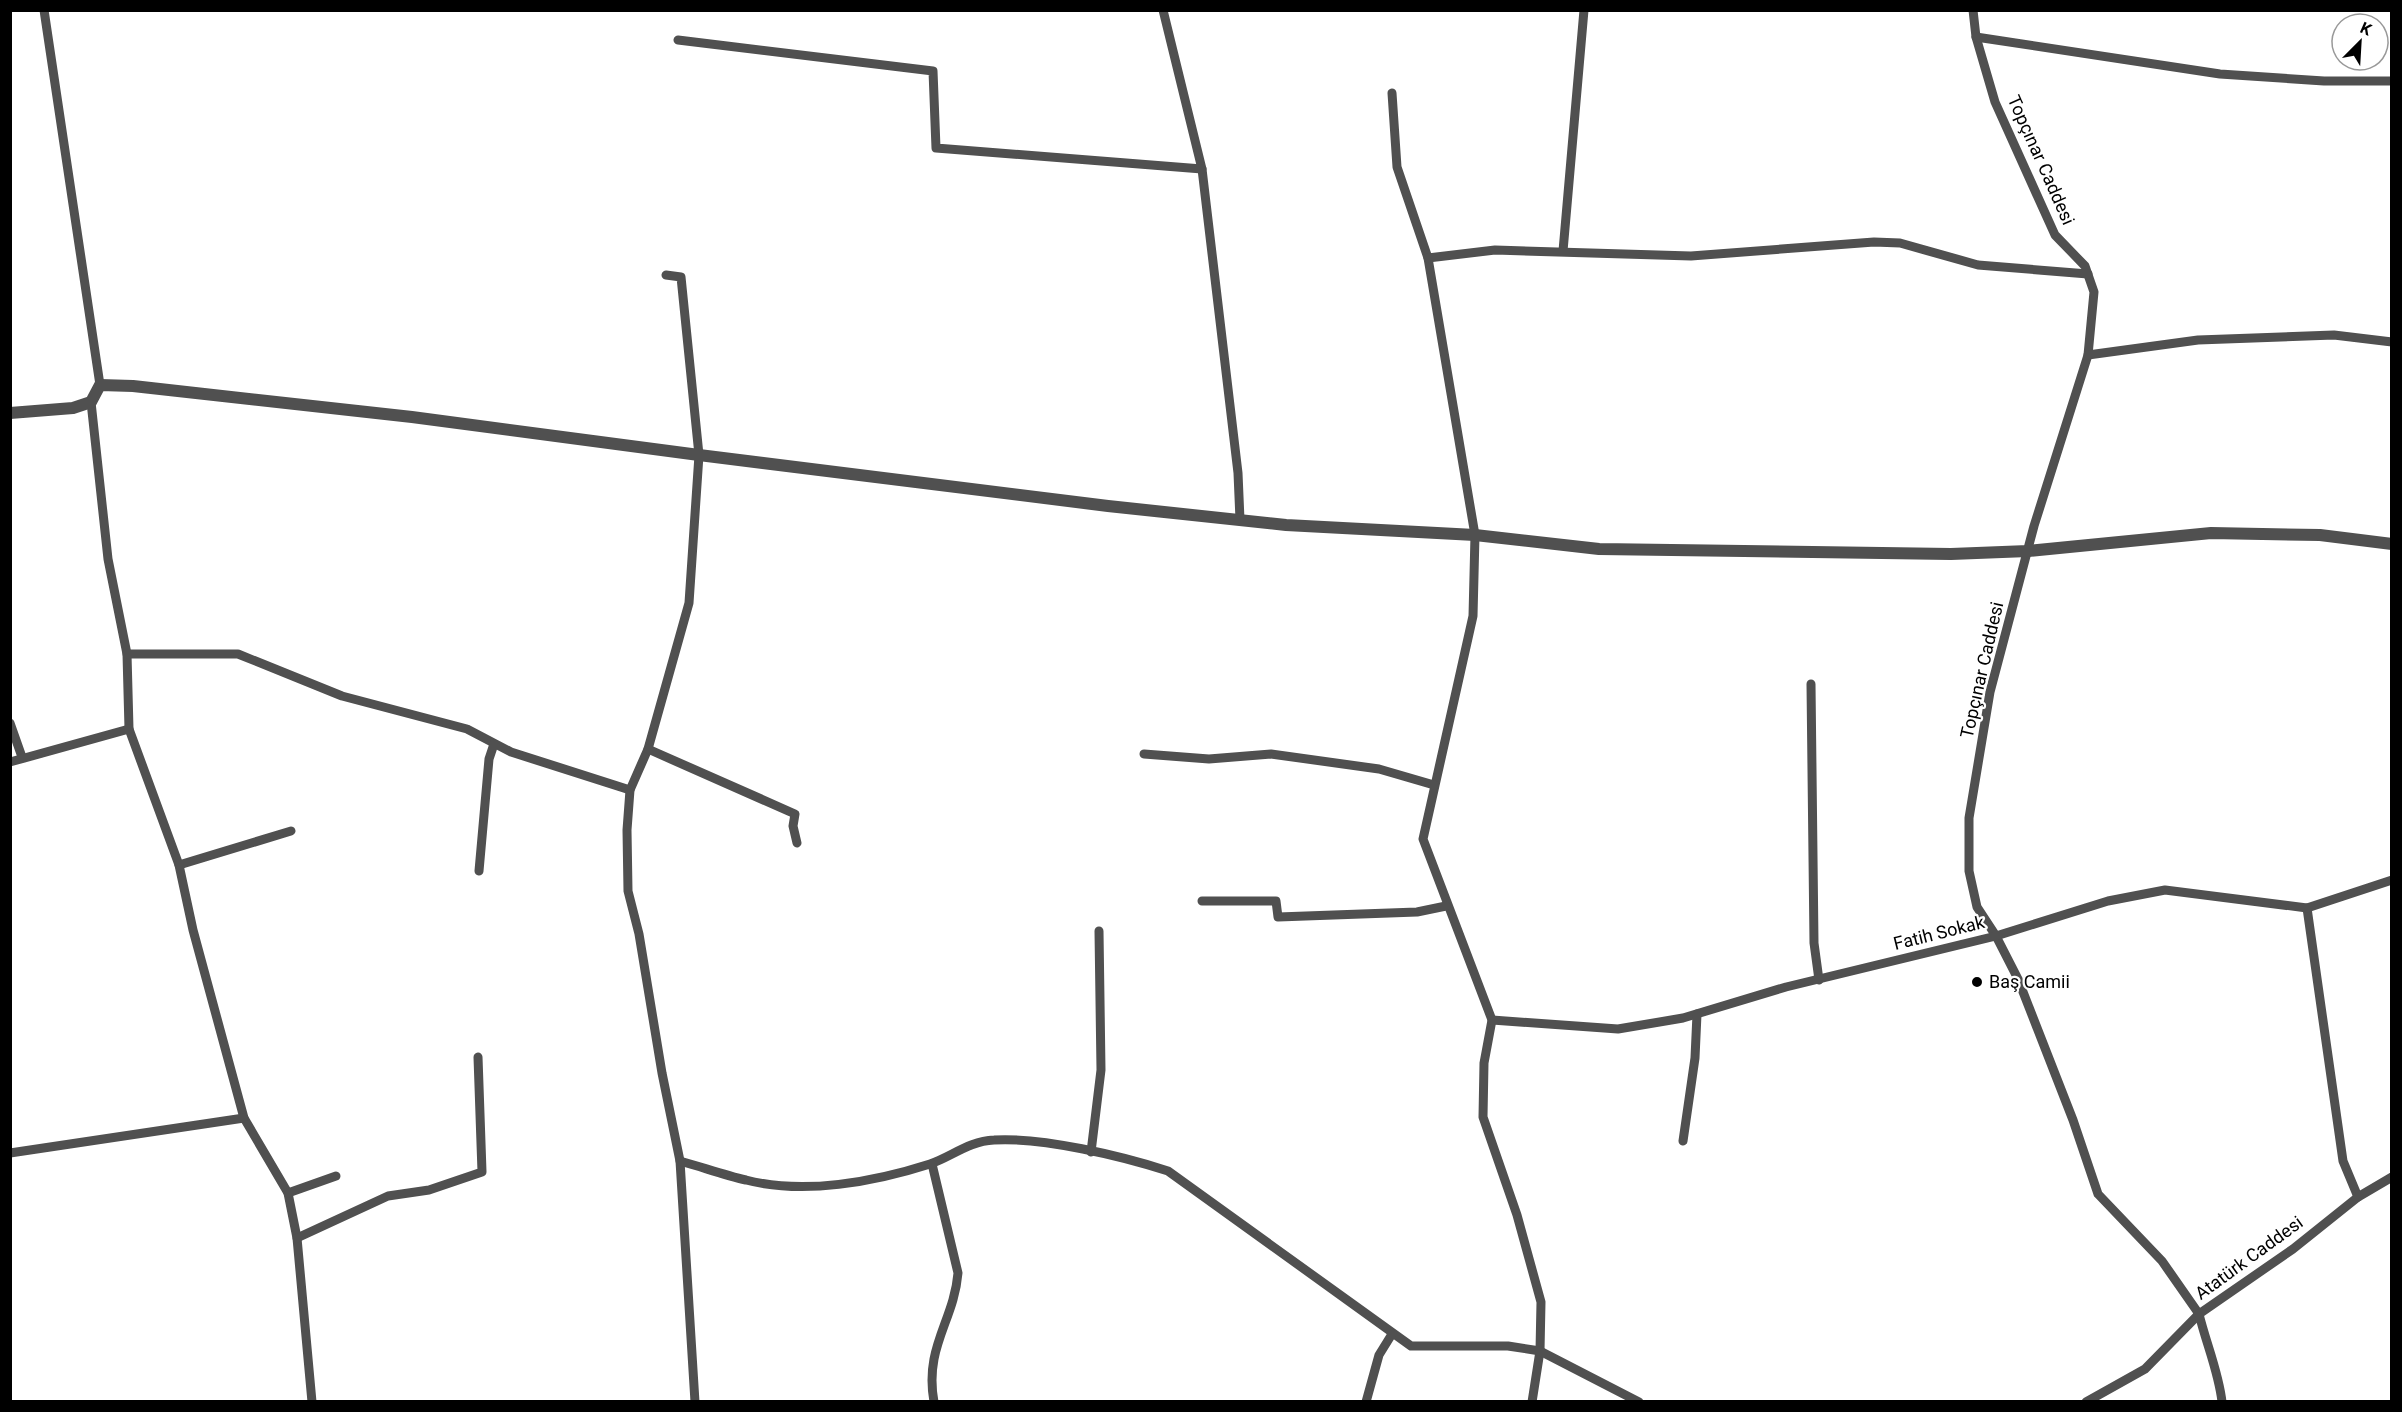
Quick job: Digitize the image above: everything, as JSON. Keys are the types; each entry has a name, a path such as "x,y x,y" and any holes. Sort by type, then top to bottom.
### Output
{"street":[{"path":"44,10 100,386 91,402 108,559 127,654 129,729 180,865 193,930 244,1118 288,1193 297,1238 312,1401"},
{"path":"1163,10 1202,169 1238,473 1240,520"},
{"path":"1563,251 1584,10"},
{"name":"Topçınar Caddesi","path":"1972,10 1976,37 1995,102 2055,235 2085,266 2094,292 2088,355 2028,551 1990,692 1969,818 1969,871 1977,907 1996,936 2022,990 2073,1120 2098,1194 2162,1260 2199,1314"},
{"path":"1976,37 2220,74 2324,81 2391,81"},
{"path":"678,40 933,71 936,148 1202,169"},
{"path":"1392,93 1397,167 1428,258 1475,535 1473,616 1423,839 1446,906 1492,1020 1484,1063 1483,1117 1517,1215 1541,1302 1540,1351 1532,1401"},
{"path":"1428,258 1495,250 1691,256 1874,242 1900,243 1978,265 2088,274"},
{"path":"666,275 681,277 699,456 689,603 648,749 630,790 627,830 628,891 639,934 662,1073 680,1161 695,1401"},
{"path":"2088,355 2198,340 2334,334 2391,342"},
{"path":"100,386 133,386 400,415 699,456 1240,520 1475,535 1599,549 1784,554 2028,551 2211,533 2320,535 2391,544"},
{"path":"10,413 73,408 91,402"},
{"path":"127,654 238,654 342,696 467,729 494,744 630,790"},
{"path":"1811,684 1814,943 1819,980"},
{"path":"10,723 22,757"},
{"path":"10,762 129,729"},
{"path":"479,871 489,759 494,744"},
{"path":"648,749 795,814 794,826 797,843"},
{"path":"1144,754 1209,759 1271,754 1291,756 1379,770 1434,785"},
{"path":"180,865 291,831"},
{"name":"Fatih Sokak","path":"1492,1020 1618,1029 1697,1014 1740,999 1996,936 2108,901 2165,890 2307,908 2391,880"},
{"path":"1202,901 1276,901 1278,917 1417,912 1446,906"},
{"path":"2307,908 2343,1161 2358,1197"},
{"path":"1091,1152 1101,1070 1099,931"},
{"path":"1683,1142 1695,1058 1697,1014"},
{"path":"297,1238 388,1196 429,1190 482,1172 478,1057"},
{"path":"10,1153 244,1118"},
{"path":"680,1161 748,1181 808,1186 851,1182 932,1164 955,1150 991,1140 1025,1140 1136,1161 1168,1172 1392,1334 1412,1346 1508,1346 1540,1351 1639,1401"},
{"path":"932,1164 958,1273 957,1286 933,1358 931,1383 934,1401"},
{"path":"288,1193 336,1176"},
{"name":"Atatürk Caddesi","path":"2222,1401 2220,1385 2207,1350 2199,1314 2293,1249 2358,1197 2391,1177"},
{"path":"2086,1401 2145,1369 2199,1314"},
{"path":"1366,1401 1379,1355 1392,1334"}],"place":[{"name":"Baş Camii","path":"1977,982"}]}
